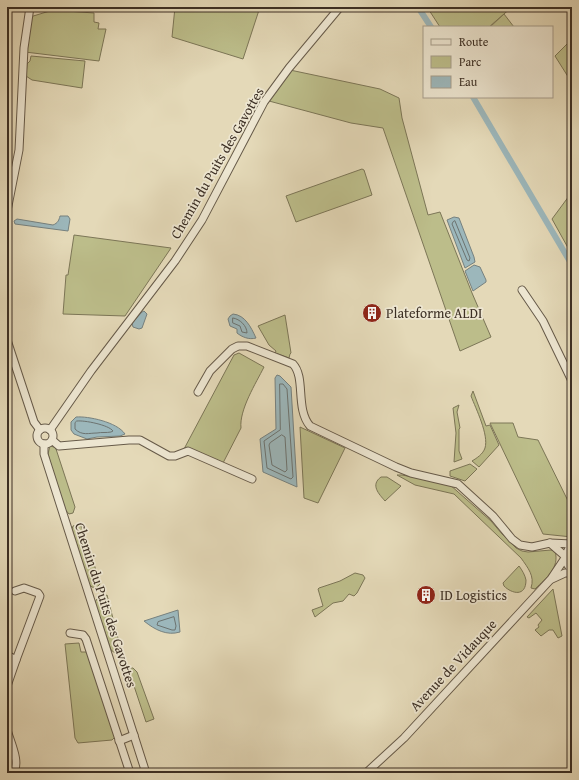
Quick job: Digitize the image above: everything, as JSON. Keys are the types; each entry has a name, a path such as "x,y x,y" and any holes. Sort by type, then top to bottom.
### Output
{"street":[{"path":"7,210 19,150 24,48 30,7"},
{"name":"Chemin du Puits des Gavottes","path":"50,430 91,371 175,261 202,220 264,102 289,68 340,7"},
{"path":"522,290 543,321 572,381"},
{"path":"7,340 34,422 40,430"},
{"path":"198,392 210,371 232,349 238,346 247,346 293,364 296,367 300,379 300,394 306,421 310,426 411,473 458,484 493,516 520,545 532,547 550,543 572,544"},
{"path":"44,428 50,430 53,435 52,440 48,444 39,442 37,434 40,430 44,428"},
{"path":"52,440 59,446 140,440 169,456 176,456 188,451 252,479"},
{"name":"Chemin du Puits des Gavottes","path":"44,444 44,454 146,773"},
{"path":"550,543 565,557 567,564 572,571"},
{"name":"Avenue de Vidauque","path":"366,773 404,738 551,579 565,557 567,550 572,544"},
{"name":"Avenue de Vidauque","path":"551,579 572,571"},
{"path":"7,686 40,596 38,593 24,588 15,591"},
{"path":"70,633 83,635 86,639 130,773"},
{"path":"7,655 16,660"},
{"path":"7,730 17,766 15,772 12,773"},
{"path":"119,741 134,735"}],"green space":[{"path":"175,7 260,7 243,59 172,37"},
{"path":"427,7 512,7 490,26 439,26"},
{"path":"53,10 94,13 94,22 99,23 98,29 106,29 99,61 25,52 30,17"},
{"path":"504,14 513,26 491,26"},
{"path":"572,39 572,83 555,56"},
{"path":"31,56 85,61 82,88 32,80 26,76 27,64 30,61"},
{"path":"290,70 380,89 399,98 402,118 428,215 440,212 491,337 460,351 383,128 351,123 269,101"},
{"path":"362,169 364,170 372,195 296,222 286,196"},
{"path":"572,192 572,255 552,219"},
{"path":"74,235 171,248 125,316 63,314 66,275 68,275"},
{"path":"285,315 291,353 289,358 275,353 276,351 269,345 258,326"},
{"path":"239,353 264,367 245,405 241,428 223,463 184,449 234,355"},
{"path":"473,391 486,426 490,425 499,445 479,467 472,461 483,452 486,443 484,429 471,396"},
{"path":"459,405 457,412 460,428 459,451 462,459 454,462 456,433 453,408"},
{"path":"490,423 513,423 518,437 538,440 572,509 572,537 543,534"},
{"path":"300,427 345,448 318,503 304,498"},
{"path":"50,446 56,449 75,507 73,513 69,514 63,507 48,454"},
{"path":"470,464 477,469 465,481 450,476 450,471"},
{"path":"397,475 449,484 491,521 516,548 528,552 555,551 556,563 554,568 535,589 531,588 531,576 521,558 454,494 415,485"},
{"path":"381,477 387,477 401,486 385,501 378,492 376,486 376,483"},
{"path":"73,526 81,526 100,582 96,588 89,584 72,529"},
{"path":"519,566 526,580 524,589 514,592 507,589 503,583"},
{"path":"355,573 363,575 365,578 357,593 354,596 349,594 343,601 333,603 315,617 312,610 323,606 318,589 340,581"},
{"path":"553,589 562,636 558,638 553,630 549,630 541,636 535,630 539,627 538,625 542,620 536,613 529,618 527,617"},
{"path":"107,595 122,654 115,653 111,650 96,606 95,602 97,599"},
{"path":"79,643 81,652 87,652 115,737 112,740 78,743 75,738 65,644"},
{"path":"128,668 133,668 137,672 154,719 146,722"}],"water":[{"path":"60,216 68,216 70,219 68,231 15,224 14,221 17,219 53,225 58,221"},
{"path":"454,217 459,218 474,257 475,262 465,268 447,220"},
{"path":"474,265 480,267 486,282 473,291 465,271"},
{"path":"144,311 147,314 142,328 139,329 133,327 132,323"},
{"path":"233,314 244,319 250,326 256,338 251,339 243,337 237,333 237,329 230,326 228,319"},
{"path":"277,375 291,387 297,487 263,472 260,439 276,429 275,378"},
{"path":"76,417 95,419 109,423 116,426 125,434 120,436 87,439 74,434 71,430 71,422"},
{"path":"178,610 180,632 166,633 152,627 144,621"}],"waterway":[{"path":"418,7 430,26"},
{"path":"474,98 572,265"}],"place":[{"name":"Plateforme ALDI","path":"372,313"},
{"name":"ID Logistics","path":"426,595"}]}
